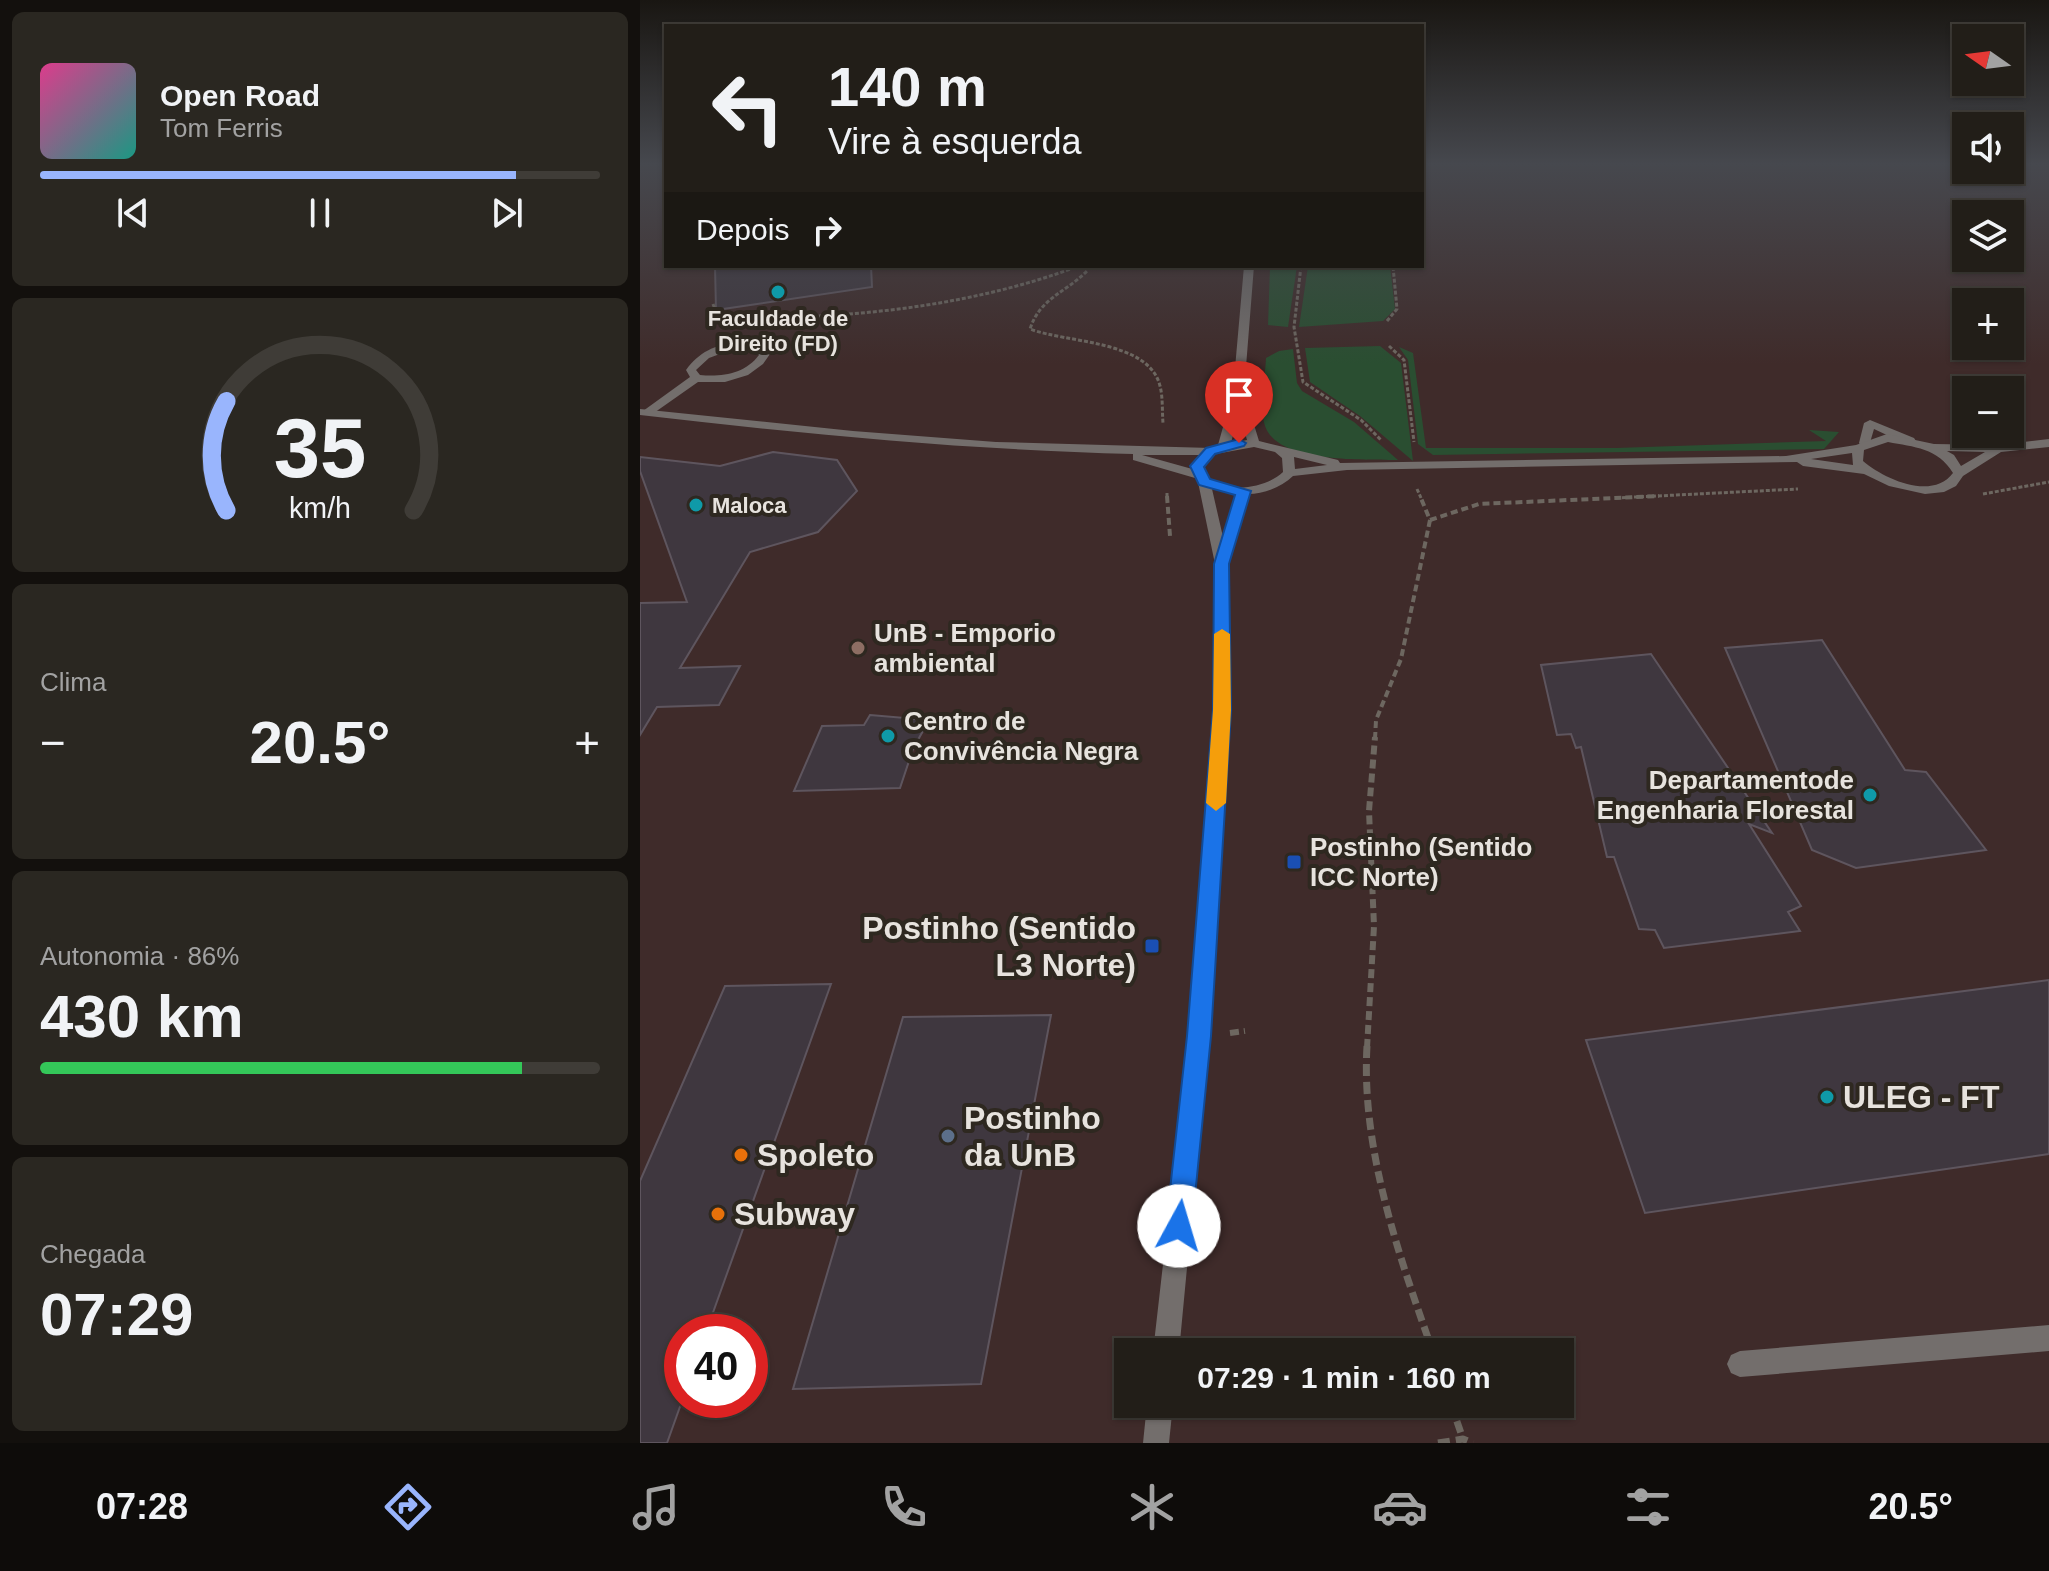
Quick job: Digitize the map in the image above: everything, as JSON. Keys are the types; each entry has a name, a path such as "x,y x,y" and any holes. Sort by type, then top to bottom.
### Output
{"street":[{"path":"1224,446 1239,391 1249,268"},
{"path":"644,413 702,379 750,370 765,354 749,346 718,350 691,370 702,379"},
{"path":"662,415 702,379"},
{"path":"1239,391 1254,443"},
{"path":"644,413 1165,458 1254,443 1347,466"},
{"path":"1786,460 1887,438 1933,447 1998,449 2049,443"},
{"path":"1861,446 1857,462 1864,470 1890,484 1924,489 1949,485 1959,473 1998,449"},
{"path":"1933,447 1950,458 1959,473"},
{"path":"1167,1338 1205,953 1222,710 1222,564 1197,466 1210,451"},
{"path":"1280,451 1288,457 1289,473"},
{"path":"1165,458 1228,491 1271,486 1289,473 1347,466 1786,460 1864,470"},
{"path":"1222,564 1243,491"},
{"path":"1740,1364 2049,1338"},
{"path":"1156,1443 1159,1418"}],"path":[{"path":"748,318 796,318 942,303 986,295 1074,268"},
{"path":"1083,268 1087,271 1082,277 1050,294 1034,313 1030,329 1055,339 1102,343 1139,358 1160,383 1170,536"},
{"path":"1301,268 1294,327 1303,382 1361,420 1407,467 1430,520 1401,659 1376,720 1369,811 1374,926 1365,1083 1392,1236 1428,1338"},
{"path":"1387,321 1397,309 1393,268"},
{"path":"716,318 732,318"},
{"path":"1389,346 1404,360 1416,458 1407,467"},
{"path":"1969,496 2049,482"},
{"path":"1430,520 1479,504 1812,491"},
{"path":"1438,1443 1468,1441 1457,1418"}],"shaded area":[{"path":"640,229 664,229 664,268 1424,268 1424,229 1952,229 1952,272 2024,272 2024,229 2049,229 2049,1443 640,1443"}],"green space":[{"path":"1270,268 1297,268 1288,327 1268,325"},
{"path":"1308,268 1390,268 1395,309 1383,321 1299,327"},
{"path":"1380,346 1401,363 1413,461 1360,416 1310,382 1305,348"},
{"path":"1399,347 1413,353 1426,448 1616,448 1826,441 1809,430 1839,432 1824,449 1433,455 1418,444 1408,360"},
{"path":"1293,349 1297,383 1302,391 1354,422 1398,460 1324,457 1287,447 1273,438 1265,426 1262,411 1266,358 1279,351"}],"building":[{"name":"Faculdade de Direito (FD)","path":"715,268 871,268 872,287 716,310"},
{"path":"773,452 837,460 857,491 818,532 750,552 680,668 740,666 719,705 657,707 640,735 640,603 687,602 640,471 640,457 720,466"},
{"path":"1822,640 1905,770 1926,772 1986,850 1856,868 1812,850 1725,648"},
{"path":"1651,654 1772,833 1749,824 1801,906 1788,912 1800,931 1664,948 1655,930 1639,929 1614,857 1607,857 1581,747 1576,748 1571,734 1557,735 1541,665"},
{"path":"870,715 929,720 913,749 900,788 794,791 822,726 864,725"},
{"name":"ULEG - FT","path":"2049,980 2049,1154 1645,1213 1586,1040"},
{"path":"831,984 712,1314 664,1314 664,1418 676,1418 667,1443 640,1443 640,1181 725,986"},
{"name":"Postinho da UnB","path":"1051,1015 981,1384 793,1389 903,1017"}],"slow traffic":[{"path":"1216,803 1222,710 1222,634"}],"place":[{"name":"Faculdade de Direito (FD)","path":"778,292"},
{"name":"Maloca","path":"696,505"},
{"name":"UnB - Emporio ambiental","path":"858,648"},
{"name":"Centro de Convivência Negra","path":"888,736"},
{"name":"Departamentode Engenharia Florestal","path":"1870,795"},
{"name":"Postinho (Sentido ICC Norte)","path":"1294,862"},
{"name":"Postinho (Sentido L3 Norte)","path":"1152,946"},
{"name":"ULEG - FT","path":"1827,1097"},
{"name":"Postinho da UnB","path":"948,1136"},
{"name":"Spoleto","path":"741,1155"},
{"name":"Subway","path":"718,1214"}],"route":[{"path":"1179,1226 1199,1036 1222,710 1222,564 1243,491 1228,491 1204,482 1197,466 1210,451 1239,443"}]}
